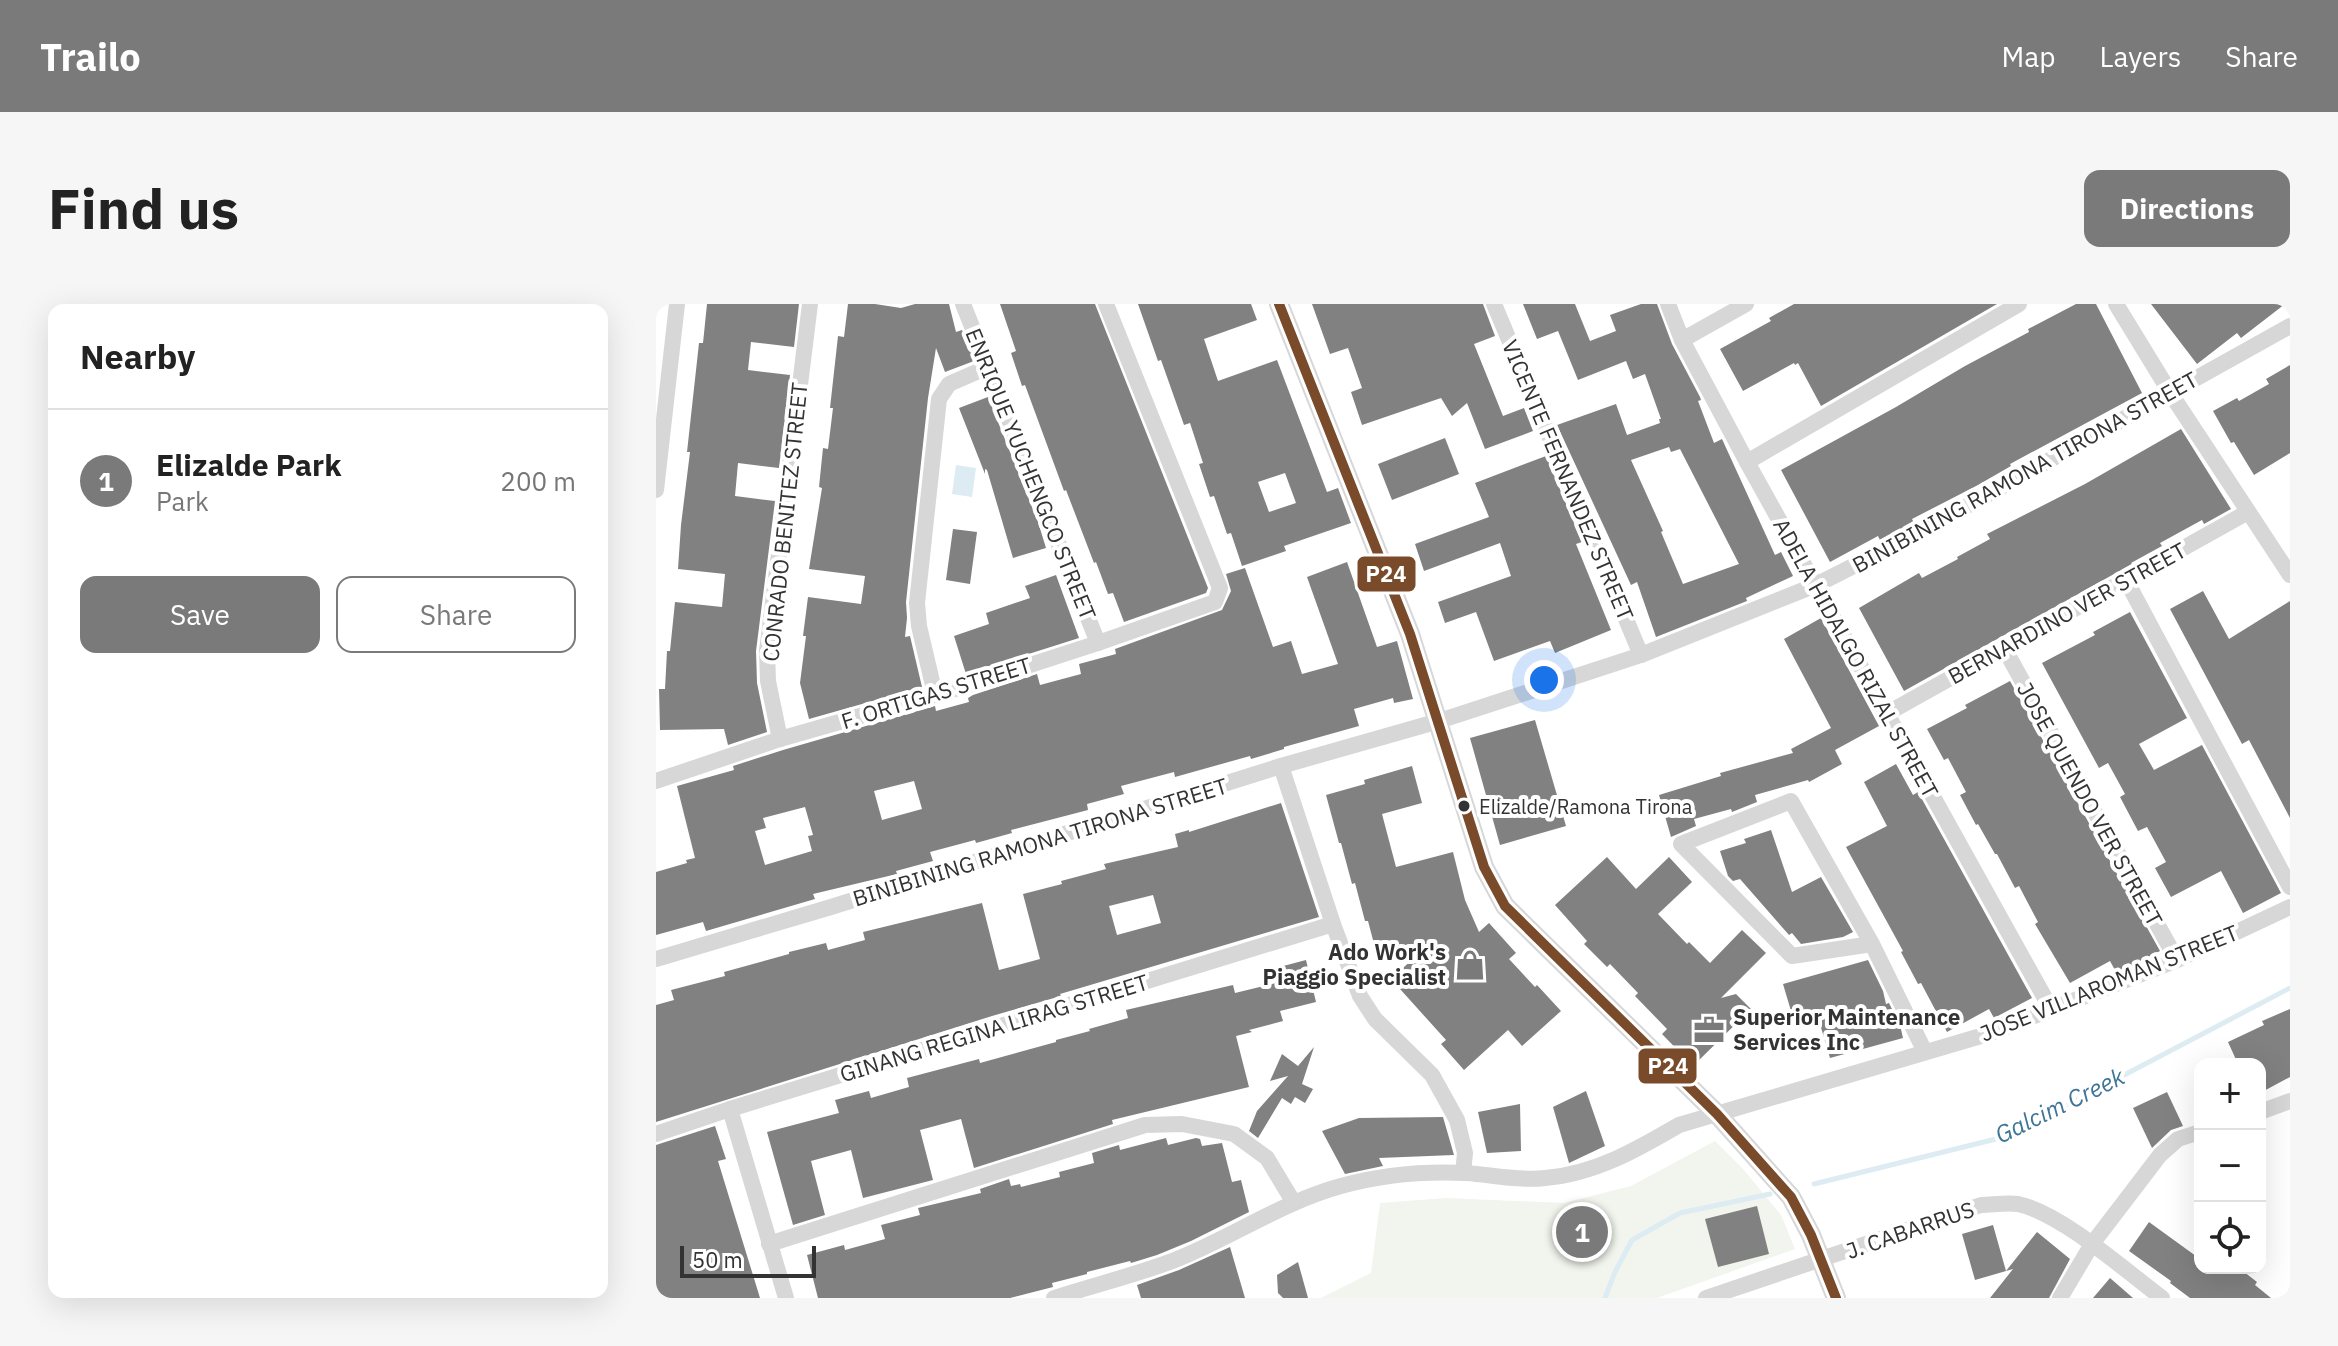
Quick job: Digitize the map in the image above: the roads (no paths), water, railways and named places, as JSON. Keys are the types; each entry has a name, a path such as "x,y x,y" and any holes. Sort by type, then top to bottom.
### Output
{"street":[{"path":"656,490 677,304"},
{"name":"CONRADO BENITEZ STREET","path":"780,739 768,681 767,651 810,304"},
{"name":"ENRIQUE YUCHENGCO STREET","path":"963,304 1098,643"},
{"name":"F. ORTIGAS STREET","path":"656,781 780,739 1098,643 1215,602 1220,588 1106,304"},
{"path":"1279,304 1410,634 1431,723 1484,867 1505,906 1717,1114 1791,1197 1822,1260 1836,1298"},
{"name":"VICENTE FERNANDEZ STREET","path":"1494,304 1641,655"},
{"name":"ADELA HIDALGO RIZAL STREET","path":"1668,304 1682,340 1747,462 2051,1009"},
{"path":"1682,340 1746,304"},
{"path":"1747,462 2019,304"},
{"path":"2116,304 2290,575"},
{"name":"BINIBINING RAMONA TIRONA STREET","path":"656,959 1281,766 1431,723 1641,655 1816,585 1924,530 2290,326"},
{"path":"935,694 919,626 917,603 939,399 949,384 988,367"},
{"name":"BERNARDINO VER STREET","path":"1886,714 2248,512"},
{"path":"2126,580 2290,887"},
{"name":"JOSE QUENDO VER STREET","path":"2004,648 2177,960"},
{"path":"1281,766 1360,996 1375,1019 1432,1075 1457,1120 1465,1153 1463,1173"},
{"path":"1872,944 1792,956 1681,844 1791,801 1872,944 1925,1052"},
{"name":"JOSE VILLAROMAN STREET","path":"1054,1298 1175,1259 1294,1203 1339,1186 1374,1178 1463,1173 1544,1179 1585,1171 1636,1150 1679,1125 1991,1033 2177,960 2290,907"},
{"name":"GINANG REGINA LIRAG STREET","path":"656,1134 1333,924"},
{"path":"2266,1110 2289,1104"},
{"path":"730,1109 786,1298"},
{"path":"769,1244 1145,1125 1182,1124 1234,1134 1267,1158 1294,1203"},
{"path":"2060,1298 2092,1244 2160,1155 2178,1139 2194,1134"},
{"name":"J. CABARRUS","path":"1706,1298 1981,1205 2015,1203 2041,1211 2092,1244 2162,1298"}],"waterway":[{"name":"Galcim Creek","path":"1814,1184 2008,1136 2290,988"},
{"name":"Galcim Creek","path":"1605,1298 1632,1240 1680,1213 1770,1194"}],"place":[{"name":"Elizalde/Ramona Tirona","path":"1464,806"},
{"name":"Ado Work's Piaggio Specialist","path":"1470,965"},
{"name":"Superior Maintenance Services Inc","path":"1709,1030"},
{"name":"Elizalde Park","path":"1582,1232"}]}
